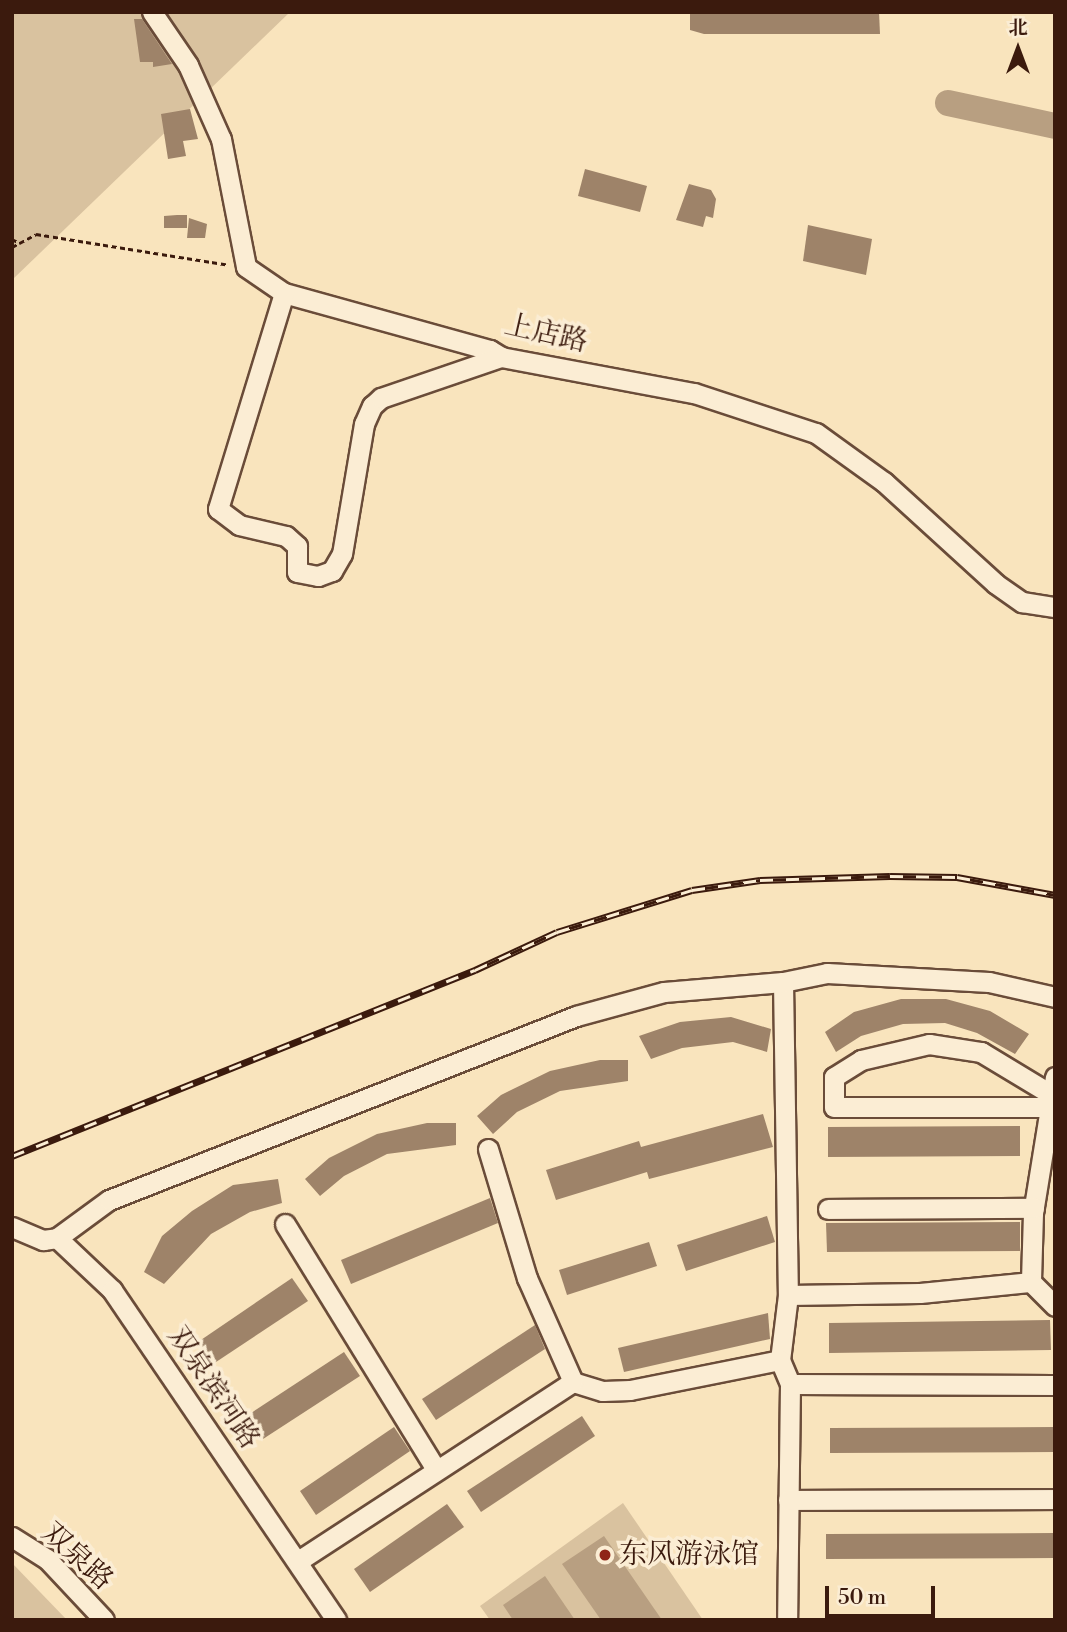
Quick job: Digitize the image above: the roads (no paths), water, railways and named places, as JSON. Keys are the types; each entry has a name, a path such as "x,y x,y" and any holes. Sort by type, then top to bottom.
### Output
{"street":[{"name":"上店路","path":"152,12 188,65 221,139 246,267 284,293 490,350 500,357 694,393 816,433 884,482 996,584 1022,602 1055,607"},
{"path":"284,293 218,509 239,525 286,536 297,546 297,572 318,576 332,571 342,554 364,425 372,406 381,398 500,357"},
{"path":"12,1227 43,1240 57,1238 109,1200 576,1017 664,992 783,982 840,974 989,982 1055,997"},
{"path":"783,982 788,1295 780,1360 790,1384 787,1620"},
{"path":"929,1044 981,1052 1052,1093 834,1107 834,1077 861,1060 929,1044"},
{"path":"1052,1093 1034,1208 1031,1282 1055,1306"},
{"path":"488,1149 527,1278 573,1382"},
{"path":"828,1209 1034,1208"},
{"path":"285,1224 436,1469"},
{"name":"双泉滨河路","path":"57,1238 112,1290 298,1560 336,1620"},
{"path":"788,1295 920,1293 1031,1282"},
{"path":"298,1560 573,1382 603,1391 630,1390 780,1360"},
{"path":"790,1384 1055,1385"},
{"path":"788,1500 1055,1499"},
{"name":"双泉路","path":"12,1537 47,1559 104,1620"}],"waterway":[{"path":"948,103 1055,126"}],"railway":[{"path":"12,1156 475,970 557,932 692,890 760,880 890,876 957,877 1055,895"}],"place":[{"name":"东风游泳馆","path":"605,1555"}]}
